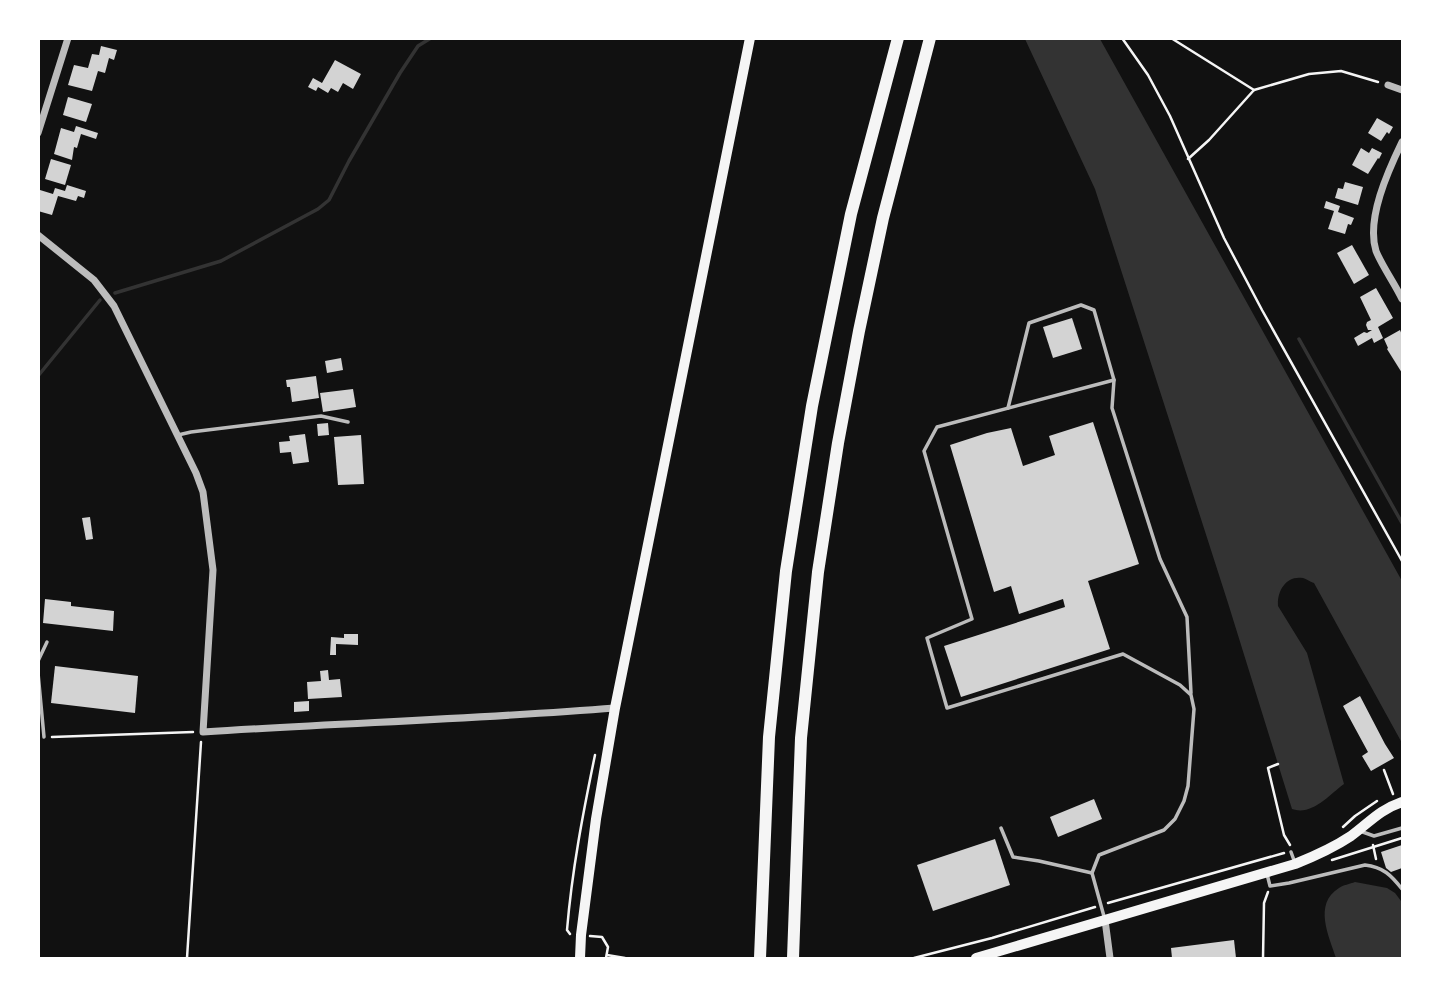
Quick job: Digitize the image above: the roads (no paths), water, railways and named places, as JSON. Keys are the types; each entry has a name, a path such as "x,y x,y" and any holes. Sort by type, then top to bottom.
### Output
{"highway":[{"path":"760,957 769,737 786,570 812,406 851,214 898,38"},
{"path":"793,957 801,737 820,559 838,443 867,293 883,218 930,38"}],"main road":[{"path":"580,958 596,818 615,708 750,38"},
{"path":"976,958 1295,864 1325,852 1389,806 1402,802"}],"street":[{"path":"38,133 68,38"},
{"path":"1388,85 1402,90"},
{"path":"1402,142 1391,166 1375,216 1373,233 1377,251 1402,299"},
{"path":"38,235 94,280 114,306 203,492 213,570 203,732 615,708"},
{"path":"1105,920 1110,958"}],"lane":[{"path":"1008,408 1029,323 1081,304 1094,310 1114,380 1112,408 1160,559 1187,617 1191,695 1195,709 1184,802 1175,819 1164,830 1099,855 1092,873 1105,920"},
{"path":"1114,380 937,427 924,451 972,619 927,638 947,708 1123,654 1180,685 1191,695"},
{"path":"178,435 321,416 348,422"},
{"path":"38,661 47,642"},
{"path":"38,673 44,737"},
{"path":"1001,828 1013,857 1092,873"},
{"path":"1358,830 1374,836 1402,828"},
{"path":"1291,849 1295,864"},
{"path":"1266,872 1270,886 1364,865 1376,866 1385,871 1402,889"}],"waterway":[{"path":"115,293 221,261 318,209 329,200 400,73 418,46 431,38"},
{"path":"38,376 100,300"},
{"path":"1299,339 1402,523"}]}
